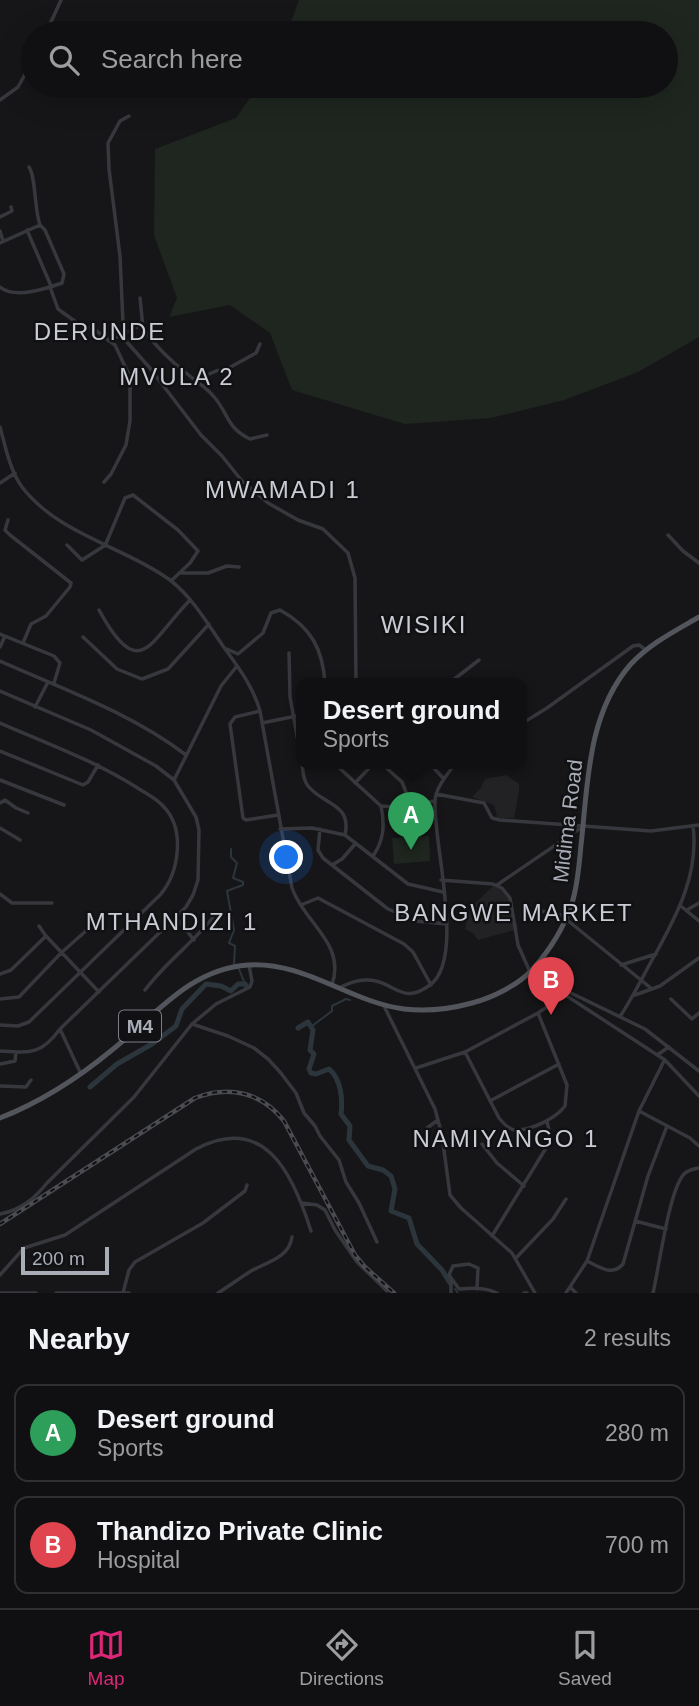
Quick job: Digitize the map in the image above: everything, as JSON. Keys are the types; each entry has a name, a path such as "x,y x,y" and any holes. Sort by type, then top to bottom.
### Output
{"main road":[{"name":"Midima Road","path":"0,1118 43,1098 81,1074 115,1048 185,986 220,970 248,965 284,968 383,1004 404,1009 443,1010 489,997 530,972 554,942 566,920 578,878 593,749 600,718 620,680 646,650 699,617"}],"street":[{"path":"51,21 61,0"},
{"path":"0,100 21,82"},
{"path":"129,116 120,121 108,143 126,341 242,481 268,503 299,520 323,529 348,553 355,578 356,678"},
{"path":"0,287 5,291 15,292 50,287 61,283 65,274 40,225 34,202 33,173 29,167"},
{"path":"0,217 12,212 11,207"},
{"path":"0,231 1,242 40,225"},
{"path":"27,230 58,309 109,341 118,350 130,377 130,421 126,445 104,482"},
{"path":"140,298 143,328 153,342 203,384 238,432 250,439 267,435"},
{"path":"109,341 139,326 143,328"},
{"path":"196,380 232,367 257,354 260,344"},
{"path":"0,426 21,486 45,510 104,546 171,581 209,624 253,691 260,711 292,888 300,906 335,956 336,973 332,985"},
{"path":"0,483 15,473"},
{"path":"67,545 82,560 104,546 125,498 133,495 178,530 198,551 171,581"},
{"path":"8,520 5,530 70,582 70,587 41,619 30,625 23,643"},
{"path":"668,535 699,563"},
{"path":"179,573 208,573 225,567 239,567"},
{"path":"99,610 115,637 129,650 136,652 153,644 190,600"},
{"path":"226,650 238,654 263,633 271,613 283,611 316,643 321,654 324,678"},
{"path":"83,637 117,669 142,679 168,669 209,624"},
{"path":"0,647 2,635 52,655 60,666 54,684"},
{"path":"527,720 633,646 639,645 646,650"},
{"path":"289,653 290,697 296,728"},
{"path":"456,678 479,660"},
{"path":"0,661 81,695 149,730 186,755"},
{"path":"174,780 221,686 237,666"},
{"path":"36,708 48,682"},
{"path":"0,691 107,738 156,766 174,780 196,817 200,858 200,871 193,895 176,917 60,1029 52,1040 34,1052 0,1051"},
{"path":"260,711 235,717 230,724 243,818 246,820 278,815"},
{"path":"262,723 294,716"},
{"path":"0,723 98,765 165,808 175,832 176,863 171,880 160,895 24,1026 0,1025"},
{"path":"0,751 83,785 89,782 98,765"},
{"path":"303,769 307,785 344,814 345,835"},
{"path":"340,769 381,806 396,807 435,801"},
{"path":"355,783 368,769"},
{"path":"388,769 402,782 411,805"},
{"path":"435,769 444,779"},
{"path":"339,988 362,980 376,981 398,993 417,992 431,985 439,975 444,963 447,924 435,801 436,794 451,769"},
{"path":"0,780 64,805"},
{"path":"436,794 484,803 496,819 652,831 699,825"},
{"path":"0,803 5,800 28,813"},
{"path":"373,856 383,837 381,806"},
{"path":"383,818 396,807"},
{"path":"621,1016 682,907 698,843 693,826"},
{"path":"441,880 497,885 583,827"},
{"path":"0,828 20,840"},
{"path":"280,829 320,829 345,835 408,884 443,892"},
{"path":"320,829 318,850 332,866 394,912 416,920 447,924"},
{"path":"332,866 356,844"},
{"path":"497,885 510,898 519,945 530,972 665,1060 699,1096"},
{"path":"0,894 12,903 52,903"},
{"path":"300,906 318,898 404,944 413,953 431,985"},
{"path":"687,910 699,902"},
{"path":"682,907 699,921"},
{"path":"536,910 557,913 652,989"},
{"path":"145,990 215,915"},
{"path":"176,917 194,940"},
{"path":"0,999 19,997 61,953 96,922"},
{"path":"39,926 99,992"},
{"path":"0,974 11,970 46,936"},
{"path":"621,965 656,954"},
{"path":"634,996 660,985 699,959"},
{"path":"0,1214 19,1209 35,1196 134,1097 192,1024 216,1004 250,987 252,981 248,965"},
{"path":"416,1068 465,1052 538,1013 569,992 646,1029 699,1070"},
{"path":"671,999 692,1019 699,1013"},
{"path":"383,1004 416,1068 438,1120 450,1195 516,1258 535,1293"},
{"path":"465,1052 499,1118 506,1126 517,1130 547,1121 565,1106 567,1085 538,1013"},
{"path":"192,1024 254,1048 280,1072 296,1093 318,1134 339,1160 346,1182 377,1242"},
{"path":"60,1029 81,1074"},
{"path":"657,1055 669,1047"},
{"path":"0,1064 15,1061 16,1052"},
{"path":"566,1293 587,1261 639,1111 665,1060"},
{"path":"490,1101 560,1064"},
{"path":"0,1086 26,1087 32,1080"},
{"path":"639,1111 690,1138 699,1146"},
{"path":"427,1128 438,1120"},
{"path":"492,1236 551,1140 547,1121"},
{"path":"587,1261 610,1271 623,1264 648,1176 667,1126"},
{"path":"0,1275 24,1248 65,1235 212,1140 246,1138 258,1144 283,1168 298,1192 311,1231"},
{"path":"482,1144 497,1163 524,1186"},
{"path":"653,1293 679,1182 686,1172 699,1168"},
{"path":"123,1293 128,1270 135,1262 203,1223 245,1191 247,1185"},
{"path":"516,1258 553,1219 566,1199"},
{"path":"302,1203 317,1205 326,1210 335,1230 357,1262 387,1290"},
{"path":"635,1221 666,1229"},
{"path":"218,1293 250,1272 279,1258 291,1244 292,1237"},
{"path":"451,1293 449,1275 453,1266 472,1265 479,1270 477,1289"},
{"path":"451,1280 459,1289 470,1287 498,1293"},
{"path":"571,1288 576,1293"},
{"path":"0,1293 36,1293"},
{"path":"56,1293 129,1293"}],"shaded area":[{"path":"299,0 699,0 699,337 638,372 564,400 491,418 405,424 292,390 270,333 230,305 169,317 177,298 154,235 155,149 236,118 250,98 678,98 678,21 291,21"},
{"path":"506,775 519,784 514,818 497,817 494,805 472,797 485,779"},
{"path":"429,836 430,861 394,864 392,838"},
{"path":"494,885 504,890 510,898 518,929 478,940 465,929 468,911"}],"waterway":[{"path":"231,849 231,857 237,863 233,878 243,882 243,885 227,891 234,930 229,943 235,946 234,964"},
{"path":"239,969 245,984"},
{"path":"90,1087 117,1064 152,1044 176,1026 182,1009 206,984 221,986 231,991 238,984 245,984 247,987"},
{"path":"312,1026 332,1011 332,1006 346,999 350,1000"},
{"path":"298,1028 308,1022 313,1030 310,1050 314,1054 309,1069 311,1073 329,1069 339,1084 341,1114 350,1126 349,1140 368,1166 383,1170 391,1176 395,1189 391,1211 409,1218 417,1244 442,1270 450,1283"},
{"path":"455,1289 458,1293"}],"railway":[{"path":"0,1224 195,1098 220,1092 244,1094 265,1103 284,1121 355,1255 394,1293"}],"place":[{"name":"Desert ground","path":"411,850"},
{"name":"Thandizo Private Clinic","path":"551,1015"}],"district":[{"name":"DERUNDE","path":"100,332"},
{"name":"MVULA 2","path":"177,377"},
{"name":"MWAMADI 1","path":"283,490"},
{"name":"WISIKI","path":"424,625"},
{"name":"BANGWE MARKET","path":"514,913"},
{"name":"MTHANDIZI 1","path":"172,922"},
{"name":"NAMIYANGO 1","path":"506,1139"}]}
